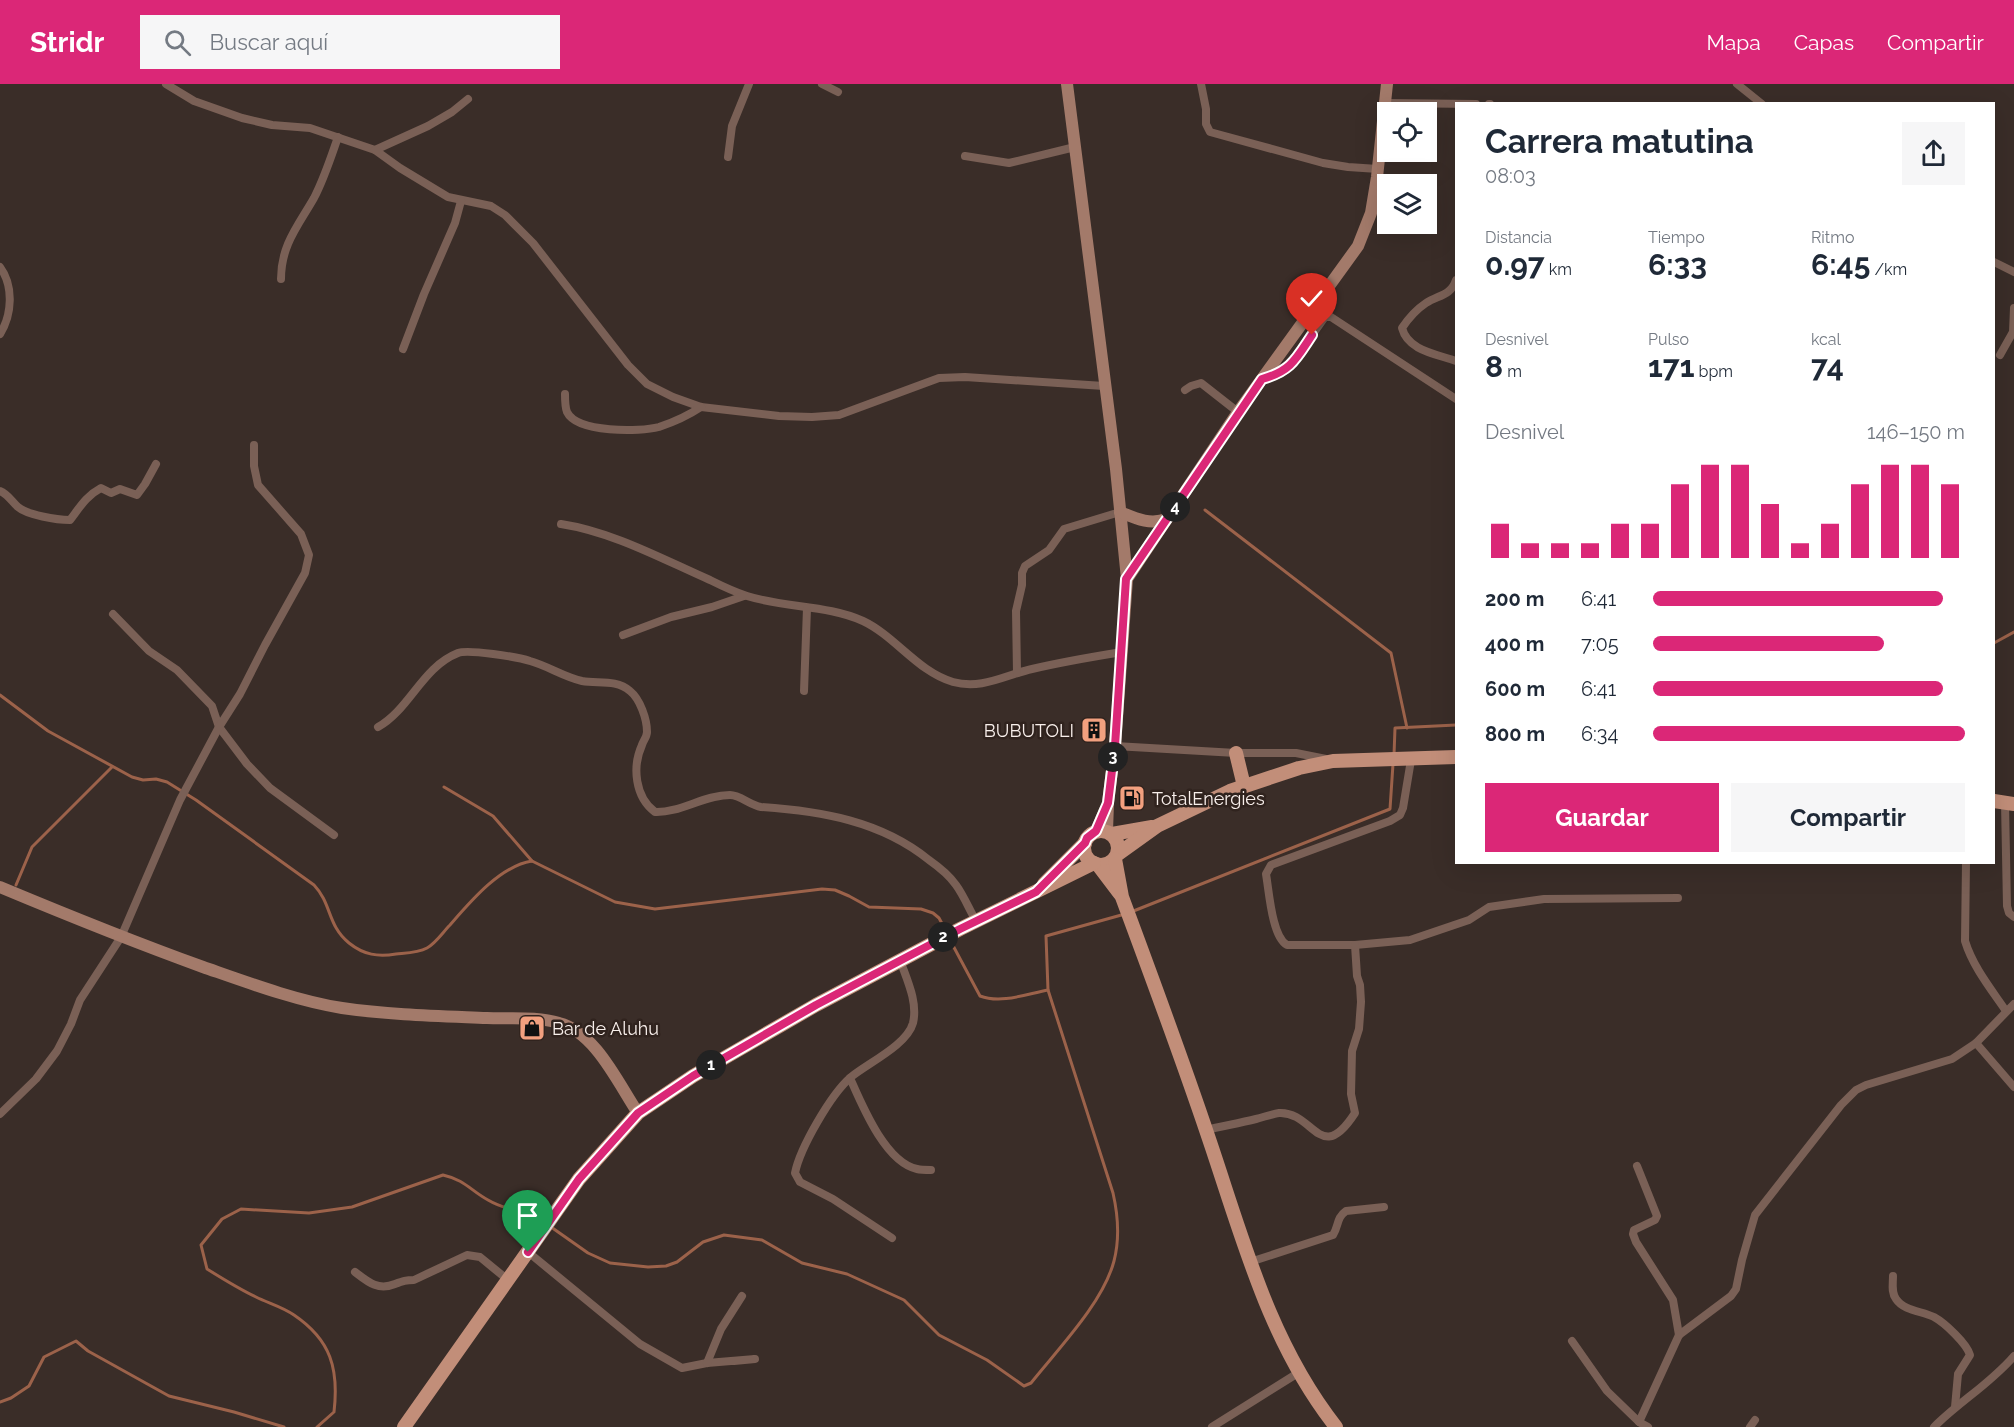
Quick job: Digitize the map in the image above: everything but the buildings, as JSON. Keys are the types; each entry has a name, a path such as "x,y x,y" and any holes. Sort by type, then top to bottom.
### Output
{"main road":[{"path":"1236,753 1244,786"},
{"path":"404,1427 579,1179 638,1113 693,1076 816,1005 900,960 1096,864 1107,864 1156,826 1244,786 1299,768 1333,761 1455,757"},
{"path":"1410,759 1455,763"},
{"path":"1036,892 1085,843 1087,838 1105,832 1156,826"},
{"path":"1105,832 1118,843 1116,856 1124,900 1275,1328 1298,1373 1336,1427"},
{"path":"1085,843 1085,853 1124,900"}],"street":[{"path":"166,84 194,101 242,118 272,125 310,128 375,150 448,197 491,206 533,243 628,365 647,384 701,407 779,416 812,417 839,414 939,378 964,377 1104,386"},
{"path":"728,158 732,126 749,84"},
{"path":"822,84 838,92"},
{"path":"1066,84 1120,512 1126,579 1115,746 1105,832"},
{"path":"1201,84 1206,109 1206,124 1210,132 1323,163 1378,169"},
{"path":"1384,102 1387,84"},
{"path":"1737,84 1760,102"},
{"path":"375,150 428,126 452,112 468,99"},
{"path":"1437,104 1455,104"},
{"path":"281,279 281,261 284,251 315,196 338,137"},
{"path":"965,156 1009,163 1075,147"},
{"path":"1126,579 1238,412 1358,246 1371,213 1379,162"},
{"path":"403,349 455,223 461,201"},
{"path":"1995,262 2014,272"},
{"path":"0,267 9,289 10,308 5,327 0,334"},
{"path":"1455,284 1448,294 1426,303 1402,328 1404,337 1412,345 1455,361"},
{"path":"2000,355 2013,332 2014,308"},
{"path":"1262,379 1280,374 1290,366 1325,317 1331,317 1455,398"},
{"path":"1185,390 1200,382 1238,412"},
{"path":"564,394 567,412 573,420 582,425 626,430 659,427 701,407"},
{"path":"0,1114 36,1079 57,1051 80,1000 121,937 180,800 305,573 309,555 301,534 258,485 254,466 254,445"},
{"path":"0,491 20,509 60,520 70,520 84,500 101,488 111,493 120,489 136,495 156,464"},
{"path":"1017,673 1016,611 1025,566 1049,550 1064,529 1120,512 1146,521 1158,522 1167,519"},
{"path":"561,524 583,527 627,544 744,596 776,604 836,612 863,621 890,636 914,659 953,682 976,684 993,682 1017,673 1122,652"},
{"path":"623,635 671,617 744,596"},
{"path":"804,691 807,608"},
{"path":"113,614 149,651 177,670 212,706 219,727 247,764 270,788 334,835"},
{"path":"378,727 389,721 414,689 433,671 448,658 461,651 529,660 581,680 613,682 628,689 637,698 643,715 647,733 641,746 636,775 639,790 648,806 655,812 664,812 728,795 737,796 753,805 837,816 886,833 911,845 945,872 956,885 976,921"},
{"path":"1115,746 1236,753 1296,753 1333,761"},
{"path":"1410,759 1403,808 1400,814 1390,821 1271,865 1266,874 1274,923 1282,943 1287,945 1355,945 1410,940 1469,920 1490,907 1544,899 1678,898"},
{"path":"2004,802 2007,906 2009,913 2014,917"},
{"path":"1966,864 1965,941 1984,979 2006,1011"},
{"path":"0,887 121,937 244,981 340,1008 406,1016 559,1022 578,1031 596,1048 638,1113"},
{"path":"1206,1130 1279,1113 1300,1118 1311,1130 1326,1136 1337,1135 1347,1126 1355,1113 1352,1094 1352,1051 1359,1029 1361,1002 1355,945"},
{"path":"892,1238 833,1199 800,1182 795,1173 807,1142 837,1092 850,1078 894,1047 908,1034 913,1023 914,1003 900,960"},
{"path":"1572,1341 1607,1391 1643,1425 1679,1335 1731,1296 1736,1289 1755,1215 1841,1105 1856,1090 1866,1085 1952,1059 1976,1042 2014,1004"},
{"path":"1976,1042 2014,1087"},
{"path":"850,1078 864,1110 890,1150 905,1164 916,1169 931,1170"},
{"path":"1638,1166 1658,1216 1655,1220 1634,1230 1633,1234 1673,1300 1679,1335"},
{"path":"1250,1262 1333,1235 1337,1221 1346,1211 1384,1207"},
{"path":"528,1252 615,1324 658,1355 682,1368 707,1363 755,1359 734,1361"},
{"path":"355,1272 378,1287 392,1286 406,1280 414,1280 467,1255 480,1257 508,1280"},
{"path":"1893,1276 1893,1292 1897,1301 1905,1307 1935,1318 1968,1350 1970,1355 1958,1374 1955,1407"},
{"path":"707,1363 722,1326 742,1296"},
{"path":"1934,1427 1955,1407 2000,1372 2014,1356"},
{"path":"1212,1427 1298,1373"}],"waterway":[{"path":"1205,510 1391,653 1407,728"},
{"path":"1995,642 2014,632"},
{"path":"0,695 48,731 132,777 167,782 196,800 314,885 320,892 342,936 355,947 371,954 408,953 427,948 486,886 508,870 532,861 615,902 655,909 822,889 835,890 869,907 921,909 933,913 939,918 946,931"},
{"path":"1394,755 1395,728 1455,725"},
{"path":"1131,912 1390,809 1393,764"},
{"path":"16,885 32,847 112,767"},
{"path":"444,787 493,816 532,861"},
{"path":"950,940 980,996 997,999 1014,998 1048,990 1046,936 1125,914"},
{"path":"551,1227 588,1253 610,1263 648,1267 666,1266 677,1262 703,1242 724,1235 762,1240 802,1263 847,1274 904,1300 939,1335 987,1360 1024,1386 1031,1383 1079,1325 1100,1293 1114,1261 1118,1235 1113,1193 1048,990"},
{"path":"317,1427 334,1412 335,1382 330,1357 317,1335 294,1315 243,1291 207,1269 201,1245 222,1219 241,1209 309,1213 352,1207 443,1175 462,1182 494,1203 538,1217 543,1221"},
{"path":"0,1402 11,1398 29,1386 44,1357 76,1341 88,1351 169,1396 284,1427"}],"place":[{"name":"BUBUTOLI","path":"1094,730"},
{"name":"TotalEnergies","path":"1132,798"},
{"name":"Bar de Aluhu","path":"532,1028"}],"route":[{"path":"528,1252 579,1179 638,1113 693,1076 816,1005 960,929 1036,892 1096,831 1108,803 1115,746 1126,579 1262,379 1280,374 1290,366 1312,335"}]}
